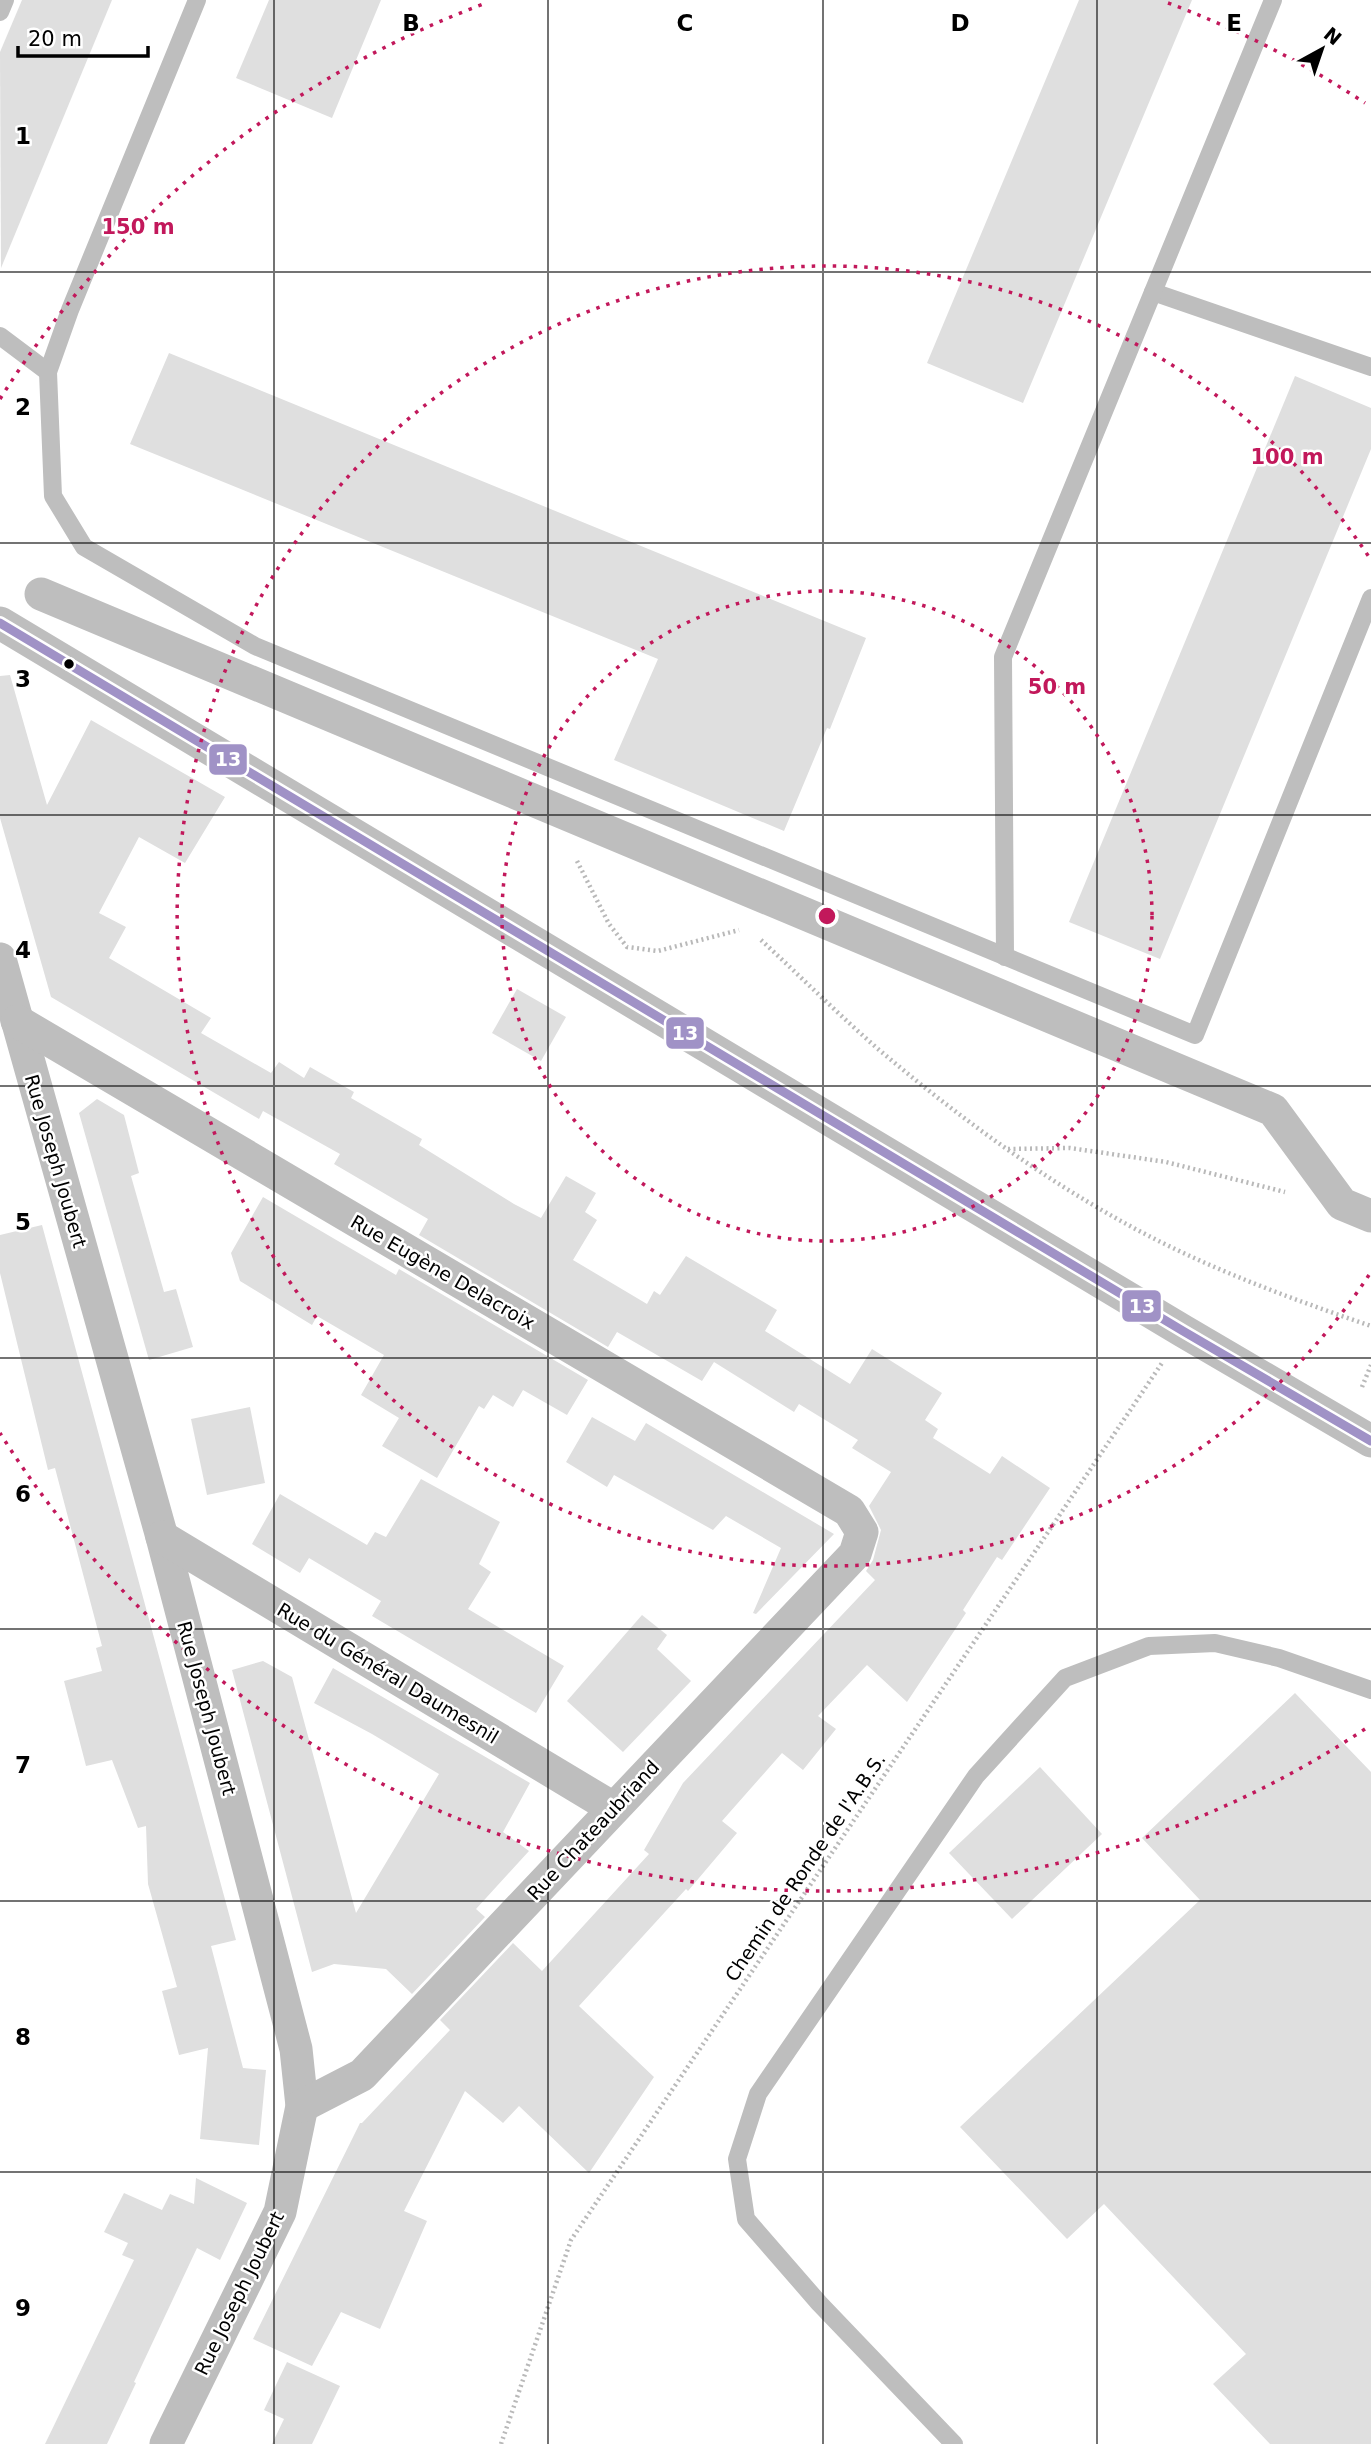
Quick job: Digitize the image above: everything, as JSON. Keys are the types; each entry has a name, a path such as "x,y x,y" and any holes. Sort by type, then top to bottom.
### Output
{"street":[{"path":"41,594 1273,1110 1357,1210"},
{"path":"0,623 1371,1441"},
{"name":"Rue Joseph Joubert","path":"0,959 162,1537 296,2049 302,2106 280,2212 166,2444"},
{"name":"Rue Eugène Delacroix","path":"17,1021 849,1511 862,1531"},
{"name":"Rue Chateaubriand","path":"302,2106 362,2074 855,1554 862,1531"},
{"name":"Rue du Général Daumesnil","path":"162,1537 613,1808"}],"lane":[{"path":"0,12 5,0"},
{"path":"197,0 70,310 48,372 53,496 84,547 255,646 1195,1035 1371,598"},
{"path":"1005,957 1003,657 1273,0"},
{"path":"1153,292 1371,367"},
{"path":"0,336 48,372"},
{"path":"954,2444 819,2303 746,2219 737,2159 758,2094 975,1776 1065,1678 1149,1646 1215,1643 1279,1658 1371,1690"}],"path":[{"path":"550,807 609,924 627,947 658,951 748,928"},
{"path":"758,937 877,1048 975,1127 1007,1149 1130,1226 1206,1264 1284,1296 1371,1326"},
{"path":"1007,1149 1070,1148 1166,1162 1357,1210"},
{"name":"Chemin de Ronde de l'A.B.S.","path":"501,2444 571,2239 1183,1331"},
{"path":"1362,1387 1371,1365"}],"building":[{"path":"22,0 112,0 1,268 0,52"},
{"path":"269,0 381,0 332,118 236,78"},
{"path":"1079,0 1192,0 1023,403 927,363"},
{"path":"169,353 866,638 830,729 827,728 784,831 614,760 658,659 130,444"},
{"path":"1295,376 1371,408 1371,449 1160,959 1069,922"},
{"path":"10,675 47,805 91,720 225,797 185,863 139,837 99,913 126,927 109,958 211,1018 201,1033 271,1073 279,1062 304,1078 310,1067 354,1092 351,1098 422,1139 419,1145 541,1218 566,1176 596,1193 585,1212 597,1220 573,1260 647,1304 654,1291 660,1295 686,1256 777,1310 765,1331 850,1384 872,1349 942,1393 925,1420 938,1429 933,1438 990,1474 1002,1456 1050,1488 1002,1560 997,1557 963,1610 966,1613 907,1702 867,1665 818,1716 836,1729 803,1770 782,1753 722,1821 737,1833 688,1891 686,1889 579,2006 654,2077 589,2173 519,2106 503,2123 465,2091 404,2211 427,2221 380,2329 341,2312 312,2366 253,2339 360,2123 450,2030 440,2020 513,1943 542,1971 649,1854 644,1850 683,1783 875,1580 866,1571 873,1560 881,1530 869,1506 891,1472 852,1448 858,1440 799,1404 794,1412 714,1362 702,1381 617,1332 608,1347 419,1235 428,1219 334,1164 340,1154 263,1111 259,1119 51,997 0,818 0,676"},
{"path":"517,989 566,1017 541,1061 492,1033"},
{"path":"97,1099 124,1115 139,1173 131,1176 164,1292 176,1289 193,1347 149,1360 79,1113"},
{"path":"263,1197 396,1275 399,1269 588,1380 567,1415 523,1390 513,1407 493,1395 484,1409 479,1406 437,1478 382,1446 399,1418 361,1395 384,1355 317,1316 312,1325 240,1281 231,1253"},
{"path":"42,1225 236,1940 211,1946 243,2068 266,2070 259,2145 200,2139 208,2048 179,2055 162,1991 177,1987 148,1884 146,1826 138,1828 112,1760 86,1766 64,1681 102,1671 96,1648 102,1646 55,1468 48,1470 0,1273 0,1235"},
{"path":"250,1407 265,1483 207,1495 191,1419"},
{"path":"592,1417 635,1441 646,1423 834,1534 756,1614 753,1613 781,1548 726,1516 713,1530 614,1475 607,1487 566,1462"},
{"path":"421,1479 500,1522 479,1564 491,1572 468,1609 564,1666 536,1713 372,1616 381,1601 309,1558 300,1573 252,1544 280,1494 367,1545 375,1532 386,1537"},
{"path":"642,1615 667,1635 657,1649 691,1681 623,1752 567,1701"},
{"path":"263,1661 292,1677 356,1913 439,1774 314,1703 333,1668 530,1783 503,1832 529,1851 476,1909 485,1917 412,1994 386,1969 334,1964 312,1972 232,1670"},
{"path":"1295,1693 1371,1772 1371,2444 1270,2444 1213,2384 1246,2354 1104,2204 1067,2239 960,2127 1200,1900 1142,1838"},
{"path":"1040,1767 1102,1834 1012,1919 949,1853"},
{"path":"196,2178 247,2203 220,2260 197,2248 107,2444 45,2444 134,2260 122,2255 128,2243 104,2232 124,2193 162,2210 170,2194 194,2204"},
{"path":"287,2362 340,2386 312,2444 272,2444 284,2419 264,2410"}],"transit line":[{"name":"13","path":"0,623 1371,1441"}]}
